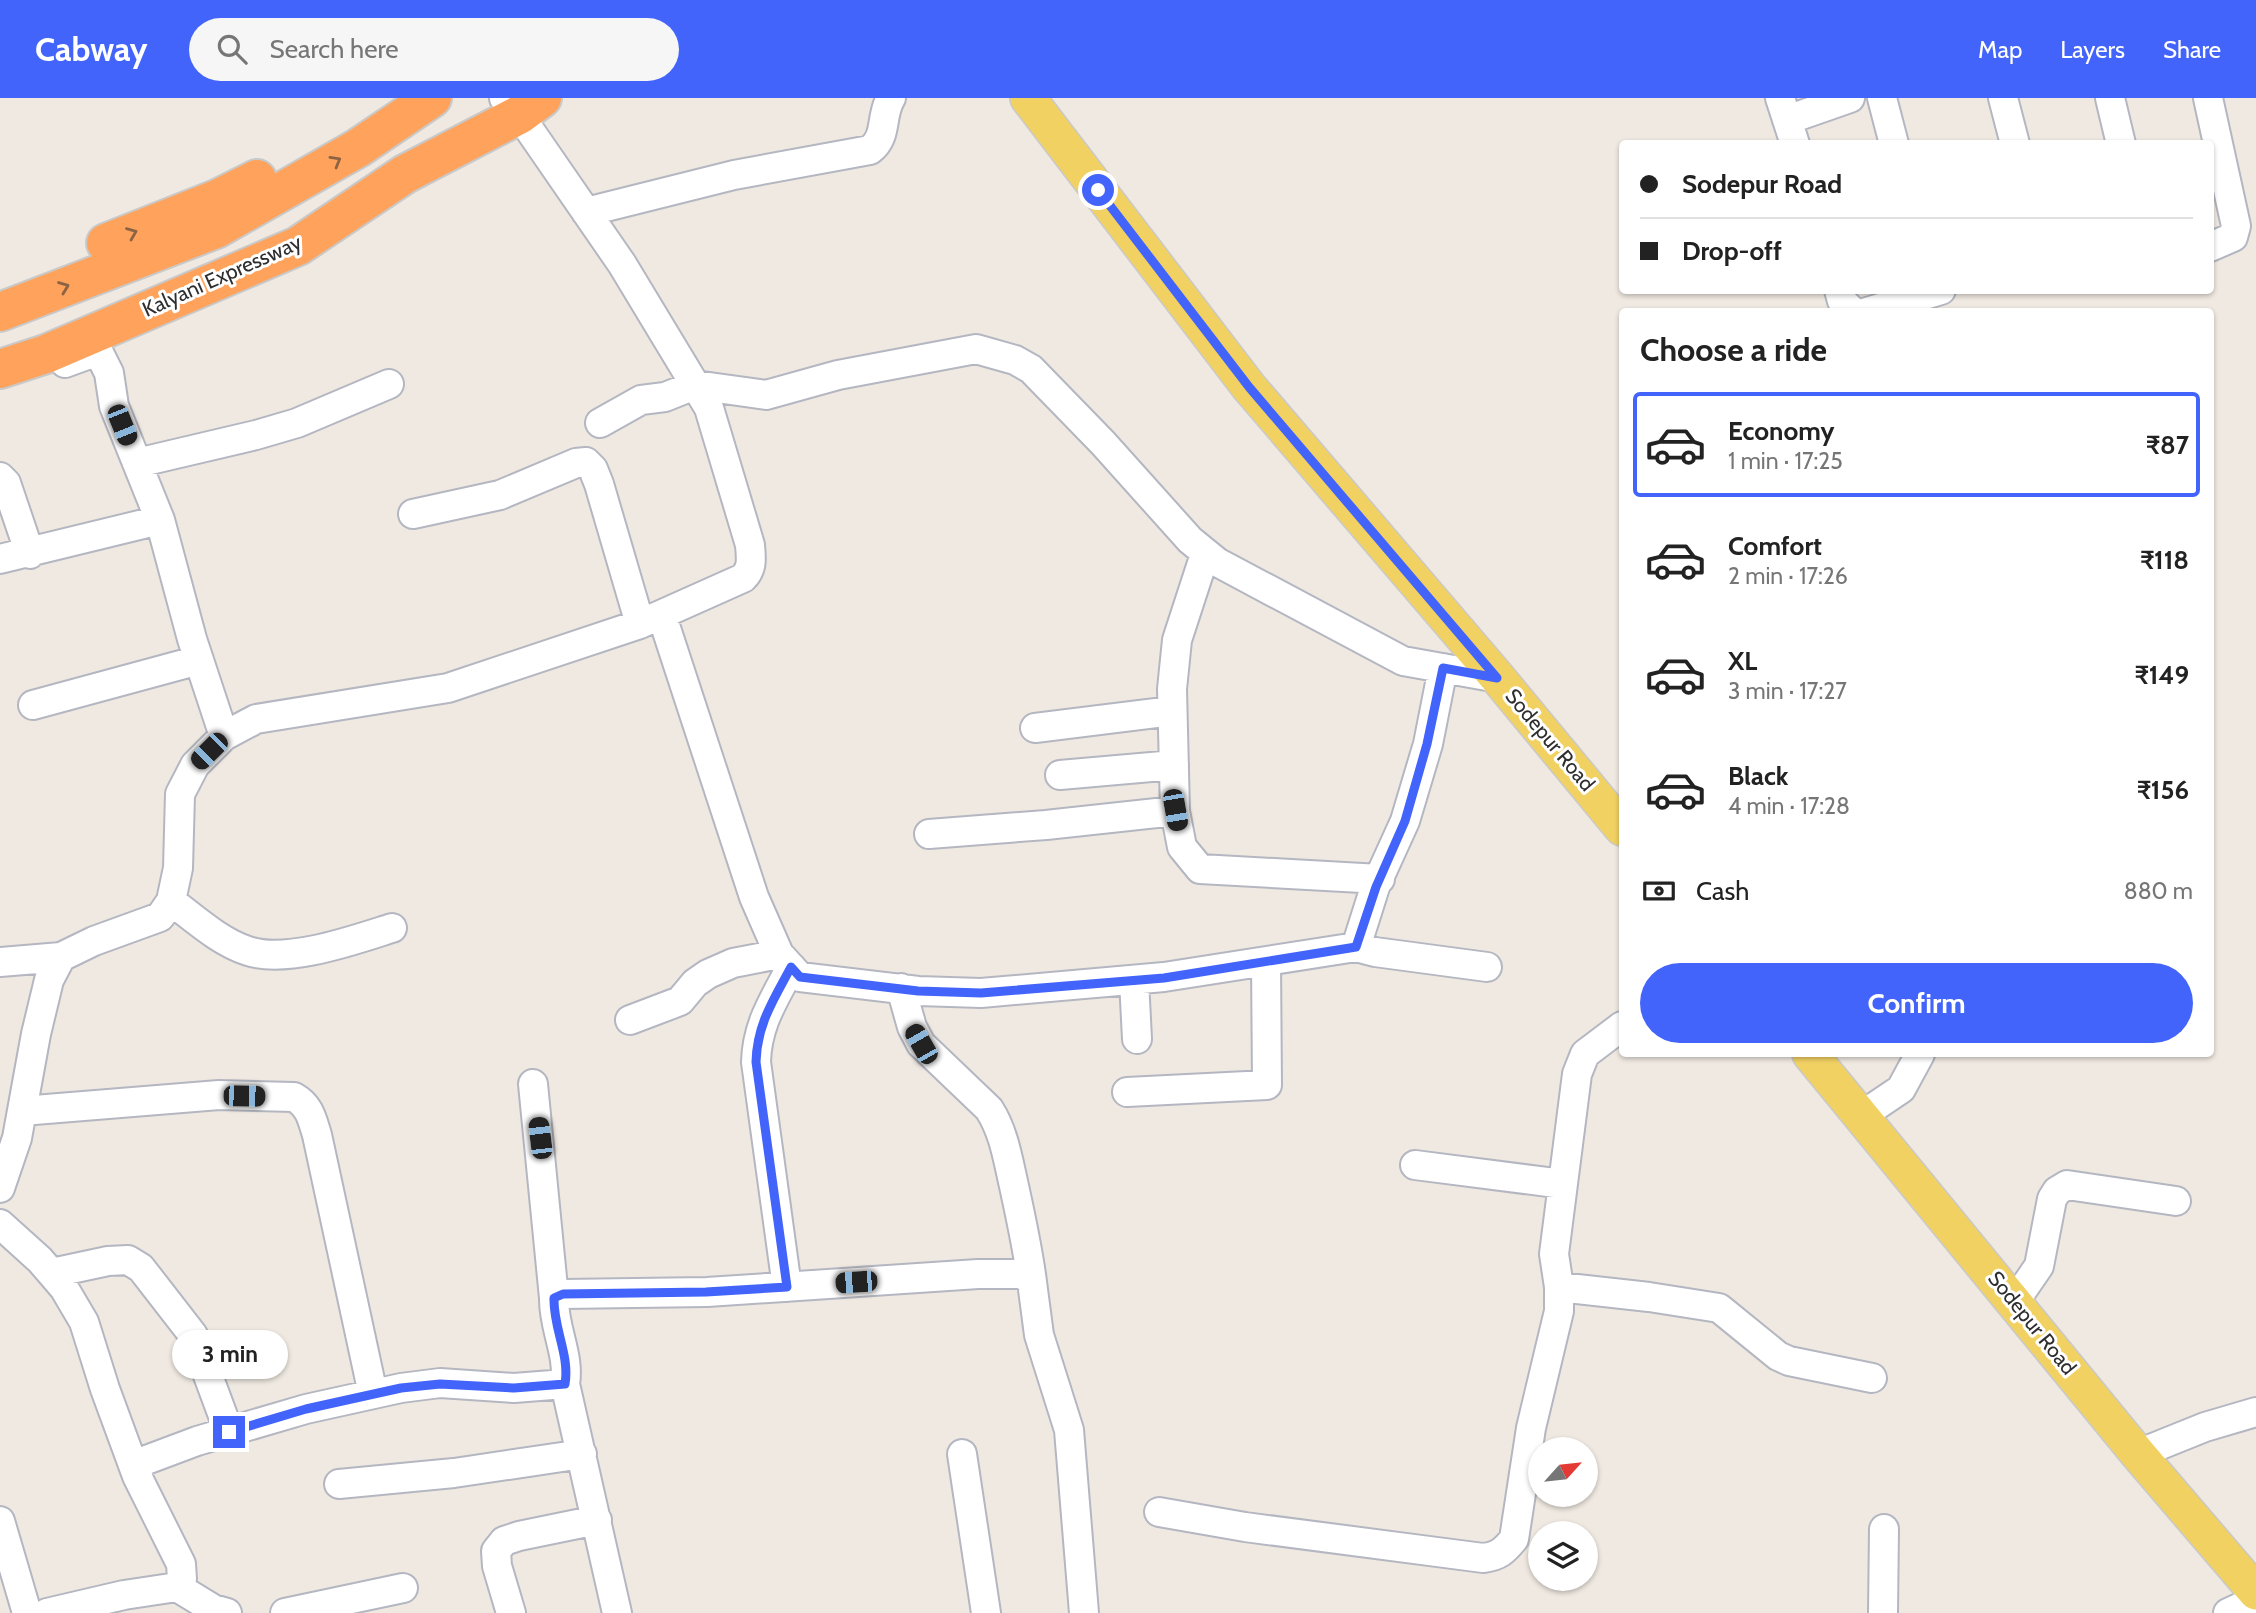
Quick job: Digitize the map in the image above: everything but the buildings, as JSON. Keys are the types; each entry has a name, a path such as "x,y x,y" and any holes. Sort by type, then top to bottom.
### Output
{"highway":[{"path":"0,284 217,198 277,169 305,149 395,98"},
{"path":"0,312 216,229 358,148 432,98"},
{"path":"0,350 60,330 251,251 511,103"},
{"name":"Kalyani Expressway","path":"0,369 46,354 298,246 511,103"}],"main road":[{"name":"Sodepur Road","path":"1028,98 1249,387 1619,824"},
{"name":"Sodepur Road","path":"1812,1057 2138,1454 2256,1592"}],"street":[{"path":"586,212 733,175 870,150 878,144 891,98"},
{"path":"1787,121 1850,98"},
{"path":"1882,98 1893,140"},
{"path":"2003,98 2014,140"},
{"path":"2110,98 2121,140"},
{"path":"2208,98 2236,226 2233,237 2214,245"},
{"path":"0,962 61,957 94,941 160,917 171,901 178,868 180,794 195,765 224,737 256,719 448,688 651,620 743,578 751,566 750,545 709,408 622,264 511,103"},
{"path":"1880,308 1926,294"},
{"path":"607,396 627,400 665,397 695,385 766,395 838,375 976,349 1000,355 1031,369 1205,554 1317,617 1403,661 1497,678"},
{"path":"0,387 98,351 109,373 114,406 160,520 199,660 224,737"},
{"path":"138,463 297,423 389,384"},
{"path":"600,423 641,400"},
{"path":"413,514 500,495 576,463 586,462 593,469 754,897 785,960 800,977 981,993 1164,978 1356,947 1487,967"},
{"path":"0,477 6,483 30,554"},
{"path":"0,559 30,554 160,520"},
{"path":"1205,554 1177,640 1172,711 1175,810 1182,847 1200,869 1380,879"},
{"path":"33,705 199,660"},
{"path":"1356,947 1409,808 1427,744 1443,668"},
{"path":"1035,727 1172,711"},
{"path":"1060,775 1174,765"},
{"path":"929,834 1046,825 1175,810"},
{"path":"171,901 225,940 247,951 266,955 343,944 392,928"},
{"path":"0,1188 17,1138 47,991 61,957"},
{"path":"630,1020 680,1001 695,983 733,963 785,960"},
{"path":"785,960 762,1023 756,1062 787,1287"},
{"path":"1127,1092 1267,1085 1266,962"},
{"path":"1134,980 1137,1039"},
{"path":"901,988 912,1027 921,1044 989,1109 996,1120 1004,1145 1028,1248 1039,1335 1069,1430 1084,1613"},
{"path":"1159,1512 1245,1527 1483,1558 1503,1553 1514,1539 1531,1428 1559,1311 1554,1254 1577,1074 1585,1054 1619,1028"},
{"path":"1861,1116 1900,1089 1918,1057"},
{"path":"533,1084 554,1298 553,1315 564,1353 565,1384 617,1613"},
{"path":"22,1111 219,1095 294,1097 303,1102 311,1115 317,1135 373,1394"},
{"path":"1415,1165 1563,1184"},
{"path":"2015,1301 2039,1266 2052,1199 2057,1191 2067,1185 2084,1186 2176,1201"},
{"path":"0,1224 16,1236 52,1273 84,1322 137,1476 181,1564 182,1580 177,1587 113,1605 47,1613"},
{"path":"52,1273 108,1261 128,1260 141,1268 192,1335 229,1432"},
{"path":"554,1298 576,1293 706,1292 997,1274 1023,1274 1032,1282"},
{"path":"1559,1287 1720,1308 1778,1356 1789,1361 1872,1378"},
{"path":"137,1476 141,1462 306,1409 373,1394 440,1384 514,1388 565,1384"},
{"path":"2138,1454 2205,1427 2256,1412"},
{"path":"339,1484 454,1473 582,1454"},
{"path":"962,1454 986,1613"},
{"path":"511,1613 496,1566 496,1551 504,1541 597,1520"},
{"path":"0,1521 27,1613"},
{"path":"1883,1613 1884,1529"},
{"path":"177,1587 213,1609 227,1613"},
{"path":"285,1613 403,1588"},
{"path":"2228,1613 2256,1600"}],"route":[{"path":"229,1432 306,1409 401,1388 440,1384 514,1388 565,1384 567,1376 564,1353 553,1315 554,1298 563,1294 616,1291 706,1292 787,1287 756,1062 762,1023 791,967 800,977 918,991 981,993 1164,978 1356,947 1376,887 1405,821 1427,744 1443,668 1497,678 1249,387 1098,190"}]}
